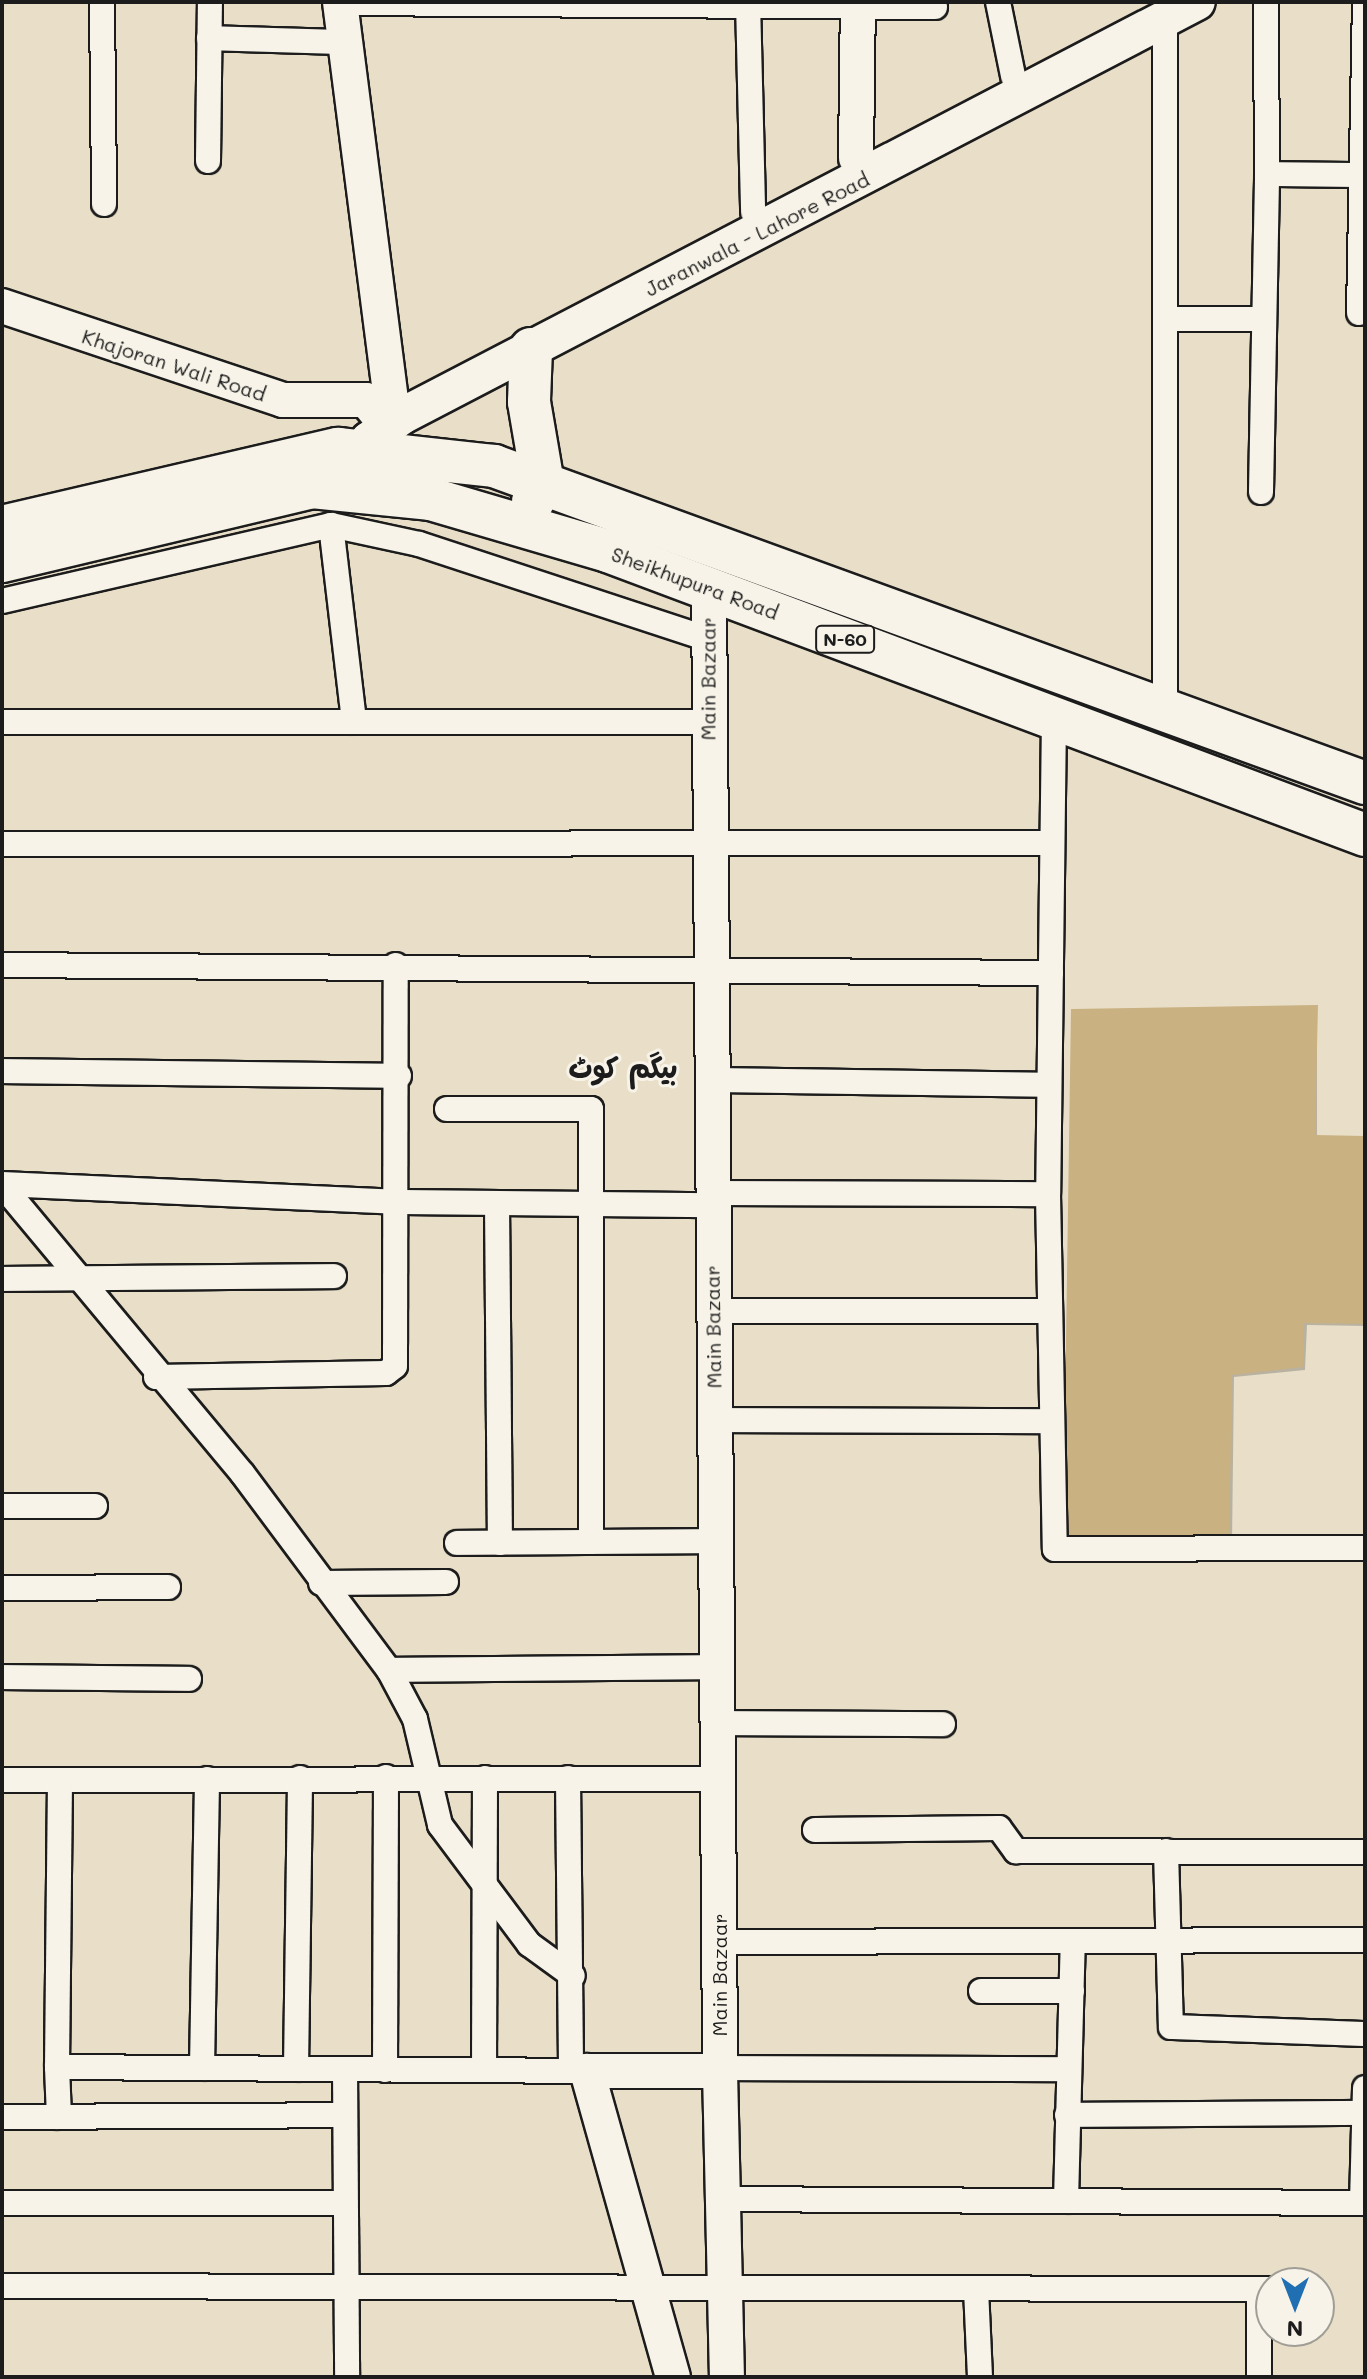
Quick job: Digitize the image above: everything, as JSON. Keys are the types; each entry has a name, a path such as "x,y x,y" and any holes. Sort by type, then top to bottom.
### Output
{"highway":[{"path":"524,525 542,478 529,402 531,349"},
{"name":"Sheikhupura Road","path":"359,450 431,499 524,525 709,587 1365,835"},
{"name":"Sheikhupura Road","path":"2,561 359,450"},
{"name":"Sheikhupura Road","path":"2,527 359,450 542,478 1165,706 1365,783"}],"main road":[{"name":"Jaranwala - Lahore Road","path":"359,450 753,212 856,158 936,129 1013,76 1181,5"},
{"name":"Jaranwala - Lahore Road","path":"359,450 531,349 936,129 1181,5"}],"street":[{"path":"102,2 104,204"},
{"path":"208,161 210,2"},
{"path":"998,2 1013,76"},
{"path":"1261,492 1267,174 1266,2"},
{"path":"1359,313 1365,2"},
{"path":"354,722 359,450 345,42 340,3 935,7"},
{"path":"1165,706 1165,319 1181,5"},
{"path":"748,6 753,212"},
{"path":"856,158 858,7"},
{"path":"209,38 345,42"},
{"path":"1267,174 1363,175"},
{"name":"Khajoran Wali Road","path":"2,306 283,400 351,399 359,450"},
{"path":"1165,319 1264,319"},
{"path":"2,601 359,450"},
{"path":"359,450 419,544 708,639"},
{"name":"Main Bazaar","path":"709,587 710,1080 720,2069 727,2377"},
{"path":"1054,717 1048,1194 1055,1549 1365,1548"},
{"path":"2,722 708,722"},
{"path":"2,844 708,839 1052,843"},
{"path":"2,965 396,965 709,972 1051,973"},
{"path":"156,1377 386,1373 398,1356 401,1202 396,965"},
{"path":"2,1071 399,1076"},
{"path":"710,1080 1049,1085"},
{"path":"447,1109 591,1109 591,1542"},
{"path":"2,1185 401,1202 591,1204 1048,1194"},
{"path":"2,1185 73,1279 242,1473 321,1583 389,1670 415,1719 425,1778 440,1825 485,1878 529,1944 573,1976"},
{"path":"497,1203 500,1543"},
{"path":"2,1279 334,1276"},
{"path":"713,1311 1050,1311"},
{"path":"714,1420 1052,1421"},
{"path":"2,1506 95,1506"},
{"path":"457,1543 715,1541"},
{"path":"321,1583 446,1582"},
{"path":"2,1588 168,1587"},
{"path":"389,1670 717,1667"},
{"path":"2,1677 189,1679"},
{"path":"717,1723 943,1724"},
{"path":"385,2070 386,1777"},
{"path":"2,1780 386,1777 718,1779"},
{"path":"296,2069 300,1778"},
{"path":"484,2070 485,1778"},
{"path":"568,1778 573,1976 579,2071 651,2292 673,2377"},
{"path":"202,2068 207,1779"},
{"path":"59,2117 60,1780"},
{"path":"815,1830 999,1828 1016,1851 1365,1852"},
{"path":"1166,1851 1166,1941 1171,2027 1365,2034"},
{"path":"719,1942 1365,1940"},
{"path":"1066,2201 1073,1942"},
{"path":"981,1991 1072,1991"},
{"path":"57,2067 579,2071 1068,2069"},
{"path":"345,2069 347,2377"},
{"path":"722,2199 1364,2203 1365,2088"},
{"path":"1067,2115 1365,2113"},
{"path":"2,2117 343,2115"},
{"path":"2,2203 344,2203"},
{"path":"2,2286 651,2292 1255,2289"},
{"path":"976,2289 980,2377"},
{"path":"1259,2377 1261,2347"}],"building":[{"path":"1318,1005 1315,1135 1365,1136 1365,1324 1304,1323 1303,1367 1232,1375 1229,1543 1063,1541 1071,1009"}],"district":[{"name":"بیگم کوٹ","path":"623,1067"}]}
